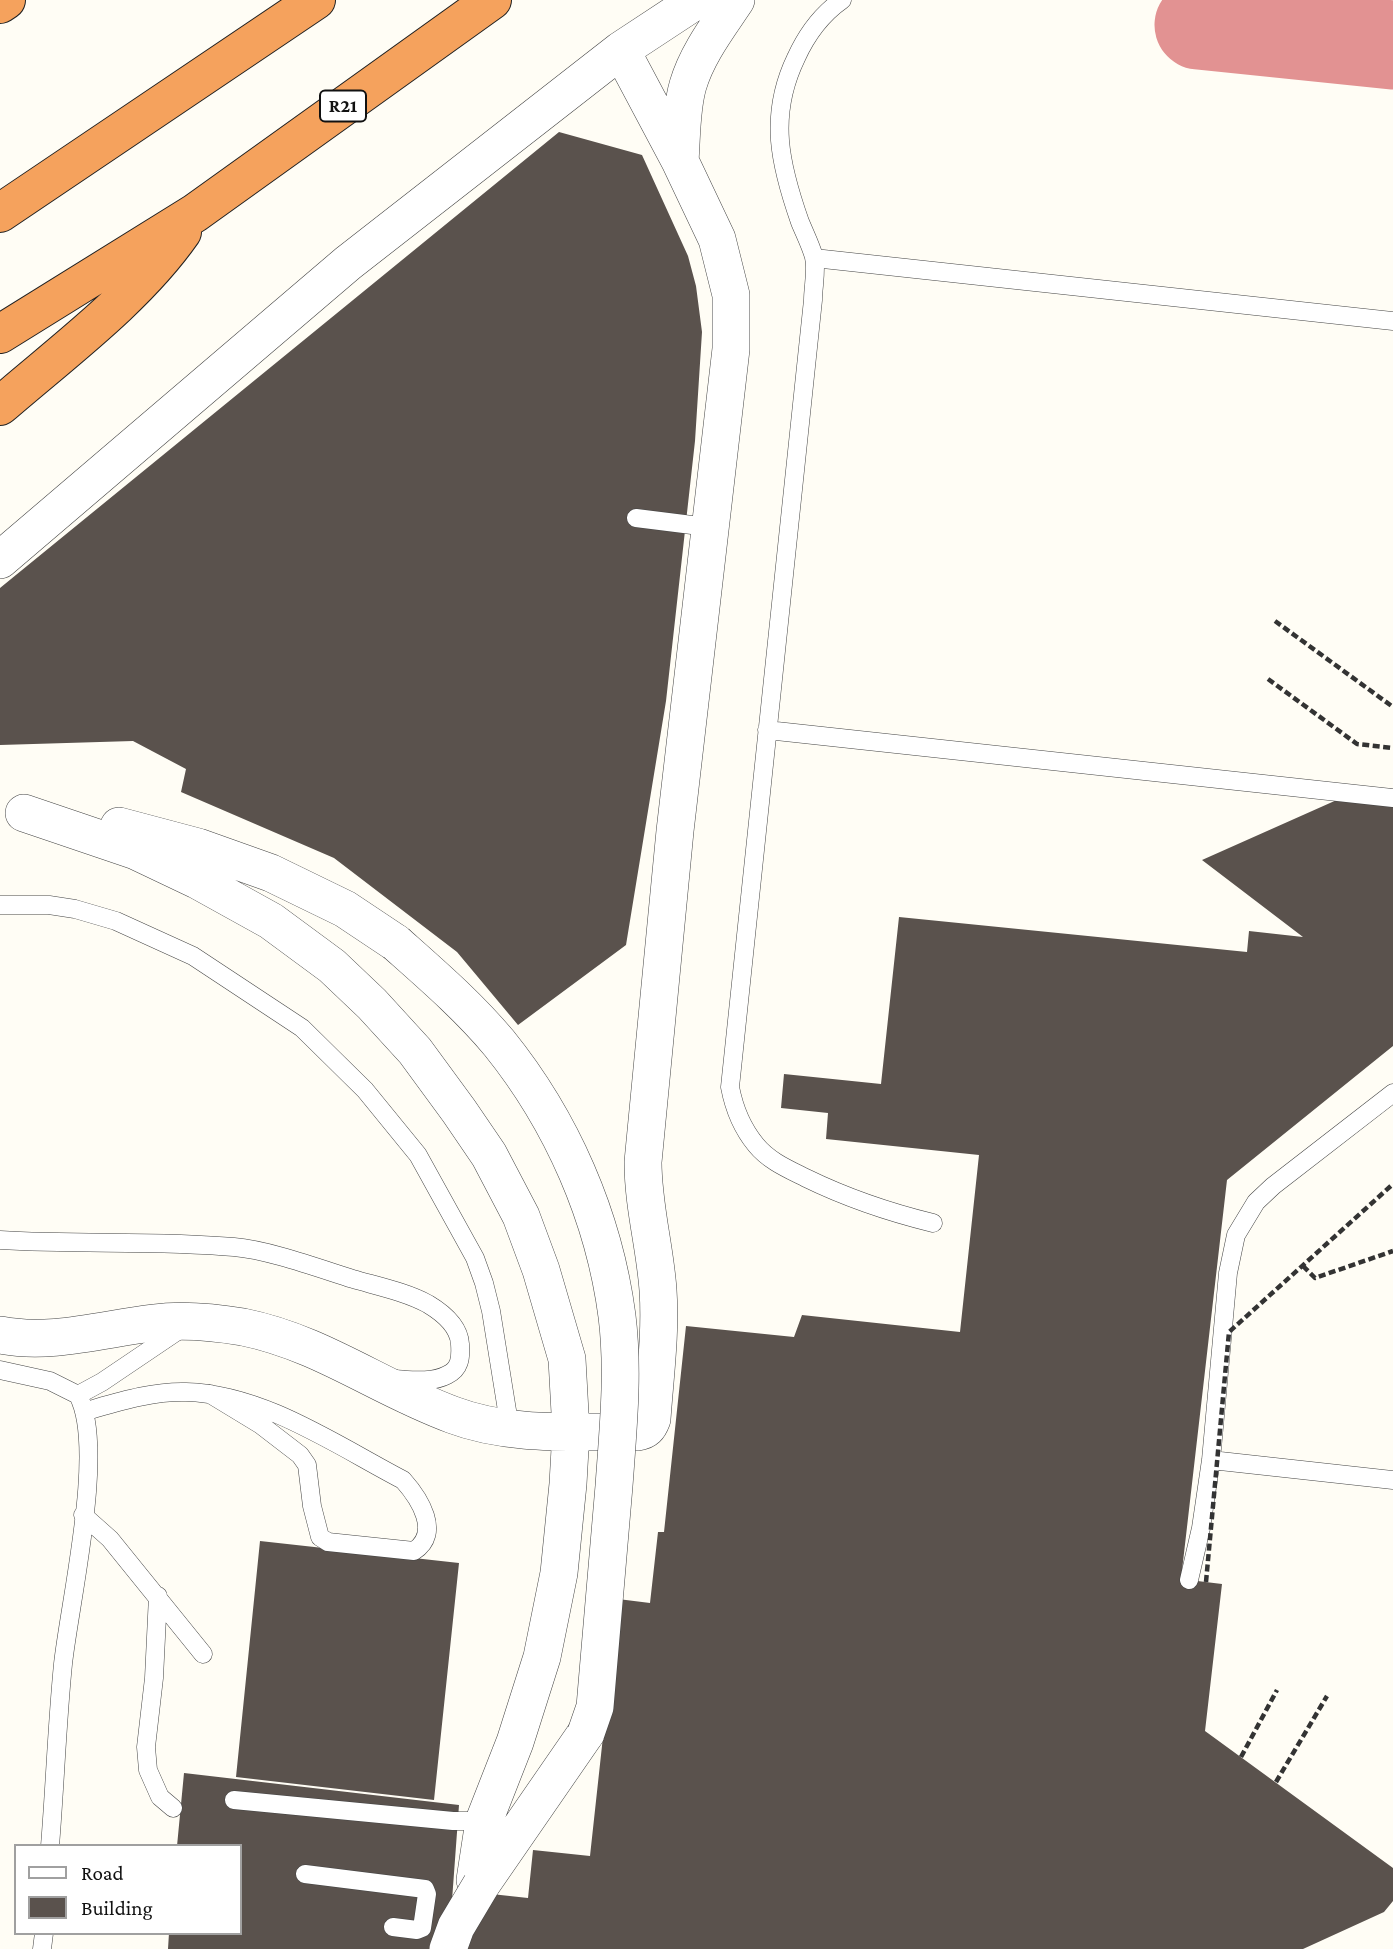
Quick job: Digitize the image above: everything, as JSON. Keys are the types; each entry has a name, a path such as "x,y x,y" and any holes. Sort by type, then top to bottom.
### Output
{"highway":[{"path":"0,4 6,0"},
{"path":"0,213 316,0"},
{"name":"R21","path":"0,334 195,213 492,0"},
{"path":"0,406 138,285 168,252 195,213"}],"street":[{"path":"0,560 348,263 621,50 697,0"},
{"path":"680,161 688,85 707,44 736,0"},
{"path":"0,1335 35,1339 157,1322 242,1327 324,1353 454,1416 510,1429 637,1432 644,1431 652,1419 659,1328 658,1292 646,1215 643,1162 675,831 708,527 731,349 731,295 717,239 680,161 621,50"},
{"path":"6,813 136,851 197,880 271,921 332,966 415,1051 489,1156 521,1216 541,1270 567,1359 571,1431 559,1573 542,1657 515,1742 484,1821 475,1880"},
{"path":"6,813 77,818 139,829 198,847 271,873 345,909 396,943 484,1026 511,1060 546,1110 576,1168 591,1206 608,1260 618,1319 618,1427 593,1718 586,1733 481,1885 456,1927 448,1949"}],"lane":[{"path":"842,0 816,25 801,46 783,89 778,115 783,169 814,258 813,300 730,1087 738,1118 756,1145 770,1158 788,1170 857,1202 933,1223"},
{"path":"814,258 1393,321"},
{"path":"636,518 708,527"},
{"path":"767,730 1393,798"},
{"path":"0,905 49,905 75,909 116,921 193,956 302,1028 365,1090 418,1155 475,1258 491,1311 510,1429"},
{"path":"1198,1581 1200,1528 1211,1460 1228,1273 1236,1235 1256,1202 1273,1186 1393,1093"},
{"path":"0,1240 238,1247 426,1303 453,1325 460,1339 461,1352 459,1365 454,1372 443,1378 428,1380 377,1379"},
{"path":"82,1403 102,1382 190,1322"},
{"path":"0,1370 50,1381 82,1403 184,1392 210,1394 273,1411 403,1479 425,1511 424,1543 414,1551 327,1542 320,1537 312,1506 307,1465 300,1455 261,1425 210,1394"},
{"path":"50,1844 63,1663 90,1444 82,1403"},
{"path":"1211,1460 1393,1480"},
{"path":"83,1515 110,1539 202,1654"},
{"path":"158,1596 154,1678 146,1747 148,1770 160,1797 173,1808"},
{"path":"234,1800 453,1821 484,1821"},
{"path":"305,1874 425,1889 427,1894 422,1928 417,1930 393,1927"}],"path":[{"path":"1275,621 1393,707"},
{"path":"1268,679 1357,744 1393,748"},
{"path":"1198,1581 1229,1332 1393,1184"},
{"path":"1303,1265 1315,1278 1393,1251"},
{"path":"1241,1757 1277,1690"},
{"path":"1276,1782 1328,1696"}],"building":[{"path":"559,132 642,155 688,256 696,286 702,332 695,441 666,701 626,945 518,1025 457,952 334,858 181,792 186,769 133,741 0,745 0,588"},
{"path":"1341,784 1393,789 1393,1046 1227,1180 1181,1579 1222,1584 1205,1731 1393,1868 1393,1901 1384,1912 1303,1949 467,1949 473,1892 528,1898 533,1850 590,1856 618,1599 650,1603 658,1532 664,1532 686,1326 794,1337 802,1315 960,1332 979,1155 826,1139 828,1113 781,1108 784,1074 881,1084 899,917 1247,952 1249,931 1303,937 1202,860 1339,799"},
{"path":"260,1541 459,1563 434,1800 236,1777"},
{"path":"184,1773 459,1805 451,1914 430,1949 168,1949 169,1935 242,1935 242,1844 177,1844"}],"taxiway":[{"path":"1199,25 1393,45"}]}
